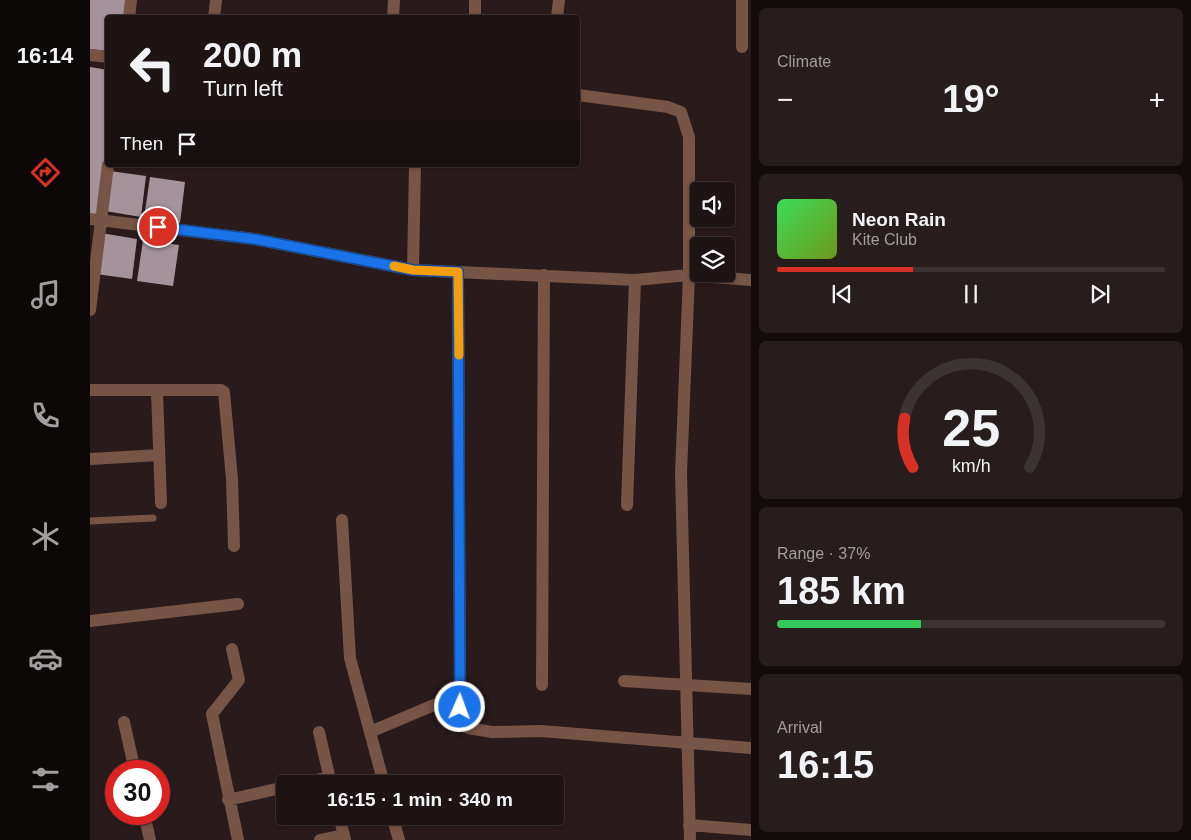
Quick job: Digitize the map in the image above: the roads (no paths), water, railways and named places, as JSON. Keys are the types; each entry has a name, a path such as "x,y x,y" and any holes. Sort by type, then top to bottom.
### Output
{"street":[{"path":"129,15 131,0"},
{"path":"214,15 216,0"},
{"path":"393,15 394,0"},
{"path":"475,0 475,15"},
{"path":"556,15 559,0"},
{"path":"742,0 742,46"},
{"path":"90,55 105,57"},
{"path":"580,95 668,107 681,112 689,137 689,274 681,473 687,686 688,824 690,840"},
{"path":"90,310 95,219 108,167"},
{"path":"413,270 415,167"},
{"path":"95,219 254,239 413,270 635,280 689,274 751,280"},
{"path":"458,272 459,720 468,728 492,732 541,731 751,748"},
{"path":"542,685 544,275"},
{"path":"627,505 635,280"},
{"path":"90,390 221,390 224,392 232,479 234,546"},
{"path":"156,390 161,503"},
{"path":"90,459 160,455"},
{"path":"342,520 350,658 382,775"},
{"path":"90,621 238,604"},
{"path":"232,649 238,680 212,714 228,800 238,840"},
{"path":"624,681 751,689"},
{"path":"370,732 460,694"},
{"path":"124,722 133,760"},
{"path":"319,732 329,775"},
{"path":"228,800 276,789"},
{"path":"688,824 751,830"},
{"path":"147,825 150,840"},
{"path":"395,825 399,840"},
{"path":"320,840 344,837"}],"lane":[{"path":"90,521 153,518"}]}
